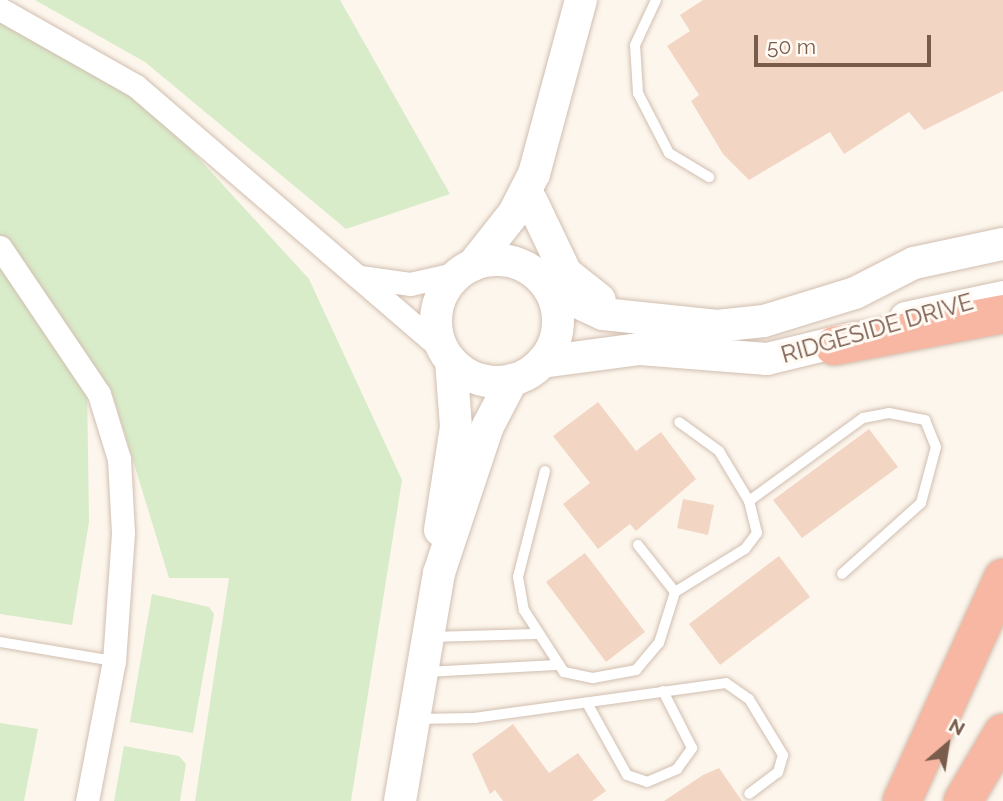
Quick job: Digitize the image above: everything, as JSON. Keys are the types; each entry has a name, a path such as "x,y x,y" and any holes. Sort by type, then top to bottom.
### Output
{"highway":[{"path":"834,346 1003,314"},
{"path":"902,801 1003,578"},
{"path":"963,801 1003,733"}],"street":[{"path":"439,573 488,426 512,380 542,362 557,335 545,282 533,187 580,0"},
{"path":"0,9 136,86 326,255 360,276 447,356 479,379 512,380"},
{"path":"400,801 439,573 456,427 447,356 436,316 466,269 533,187"},
{"path":"533,187 566,273 634,318"},
{"name":"RIDGESIDE DRIVE","path":"545,282 579,306 634,318 717,326 764,321 855,293 914,264 1003,244"},
{"path":"0,247 99,394 119,459 123,533 114,660 87,801"},
{"path":"360,276 410,284 508,261 545,282"},
{"name":"RIDGESIDE DRIVE","path":"542,362 640,349 767,359 834,346 954,303 1003,297"}],"lane":[{"path":"656,0 635,45 638,93 663,145 688,170 709,177"},
{"path":"749,501 863,418 889,413 925,420 936,447 920,503 842,574"},
{"path":"545,471 518,577 519,595 536,634 556,665 578,677 636,670 650,660 675,592 753,542 758,520 712,443 679,422"},
{"path":"638,545 675,592"},
{"path":"427,637 536,634"},
{"path":"0,642 114,660"},
{"path":"421,672 556,665"},
{"path":"413,719 587,703 726,683 749,699 783,755 778,772 749,794"},
{"path":"587,703 627,775 647,782 677,769 692,748 663,691"}],"green space":[{"path":"35,0 340,0 450,194 346,229 145,62"},
{"path":"0,18 138,92 309,279 402,480 351,801 195,801 229,578 169,578 113,395 0,235"},
{"path":"0,256 87,383 89,522 72,625 0,614"},
{"path":"152,594 209,607 214,614 193,733 130,722"},
{"path":"0,723 38,729 24,801 0,801"},
{"path":"124,746 179,756 186,764 180,801 114,801"}],"building":[{"path":"703,0 1003,0 1003,91 924,130 909,112 844,154 830,132 749,180 723,154 691,101 699,95 667,46 690,31 680,15"},
{"path":"598,402 636,451 661,432 696,479 636,531 630,524 598,549 563,504 590,483 553,436"},
{"path":"869,429 898,467 802,538 773,500"},
{"path":"683,499 714,505 708,535 677,528"},
{"path":"585,553 645,632 606,662 546,582"},
{"path":"779,556 810,597 720,665 689,624"},
{"path":"513,724 549,773 578,753 606,791 592,801 503,801 495,790 490,794 472,754"},
{"path":"719,768 742,801 664,801 703,775"}]}
